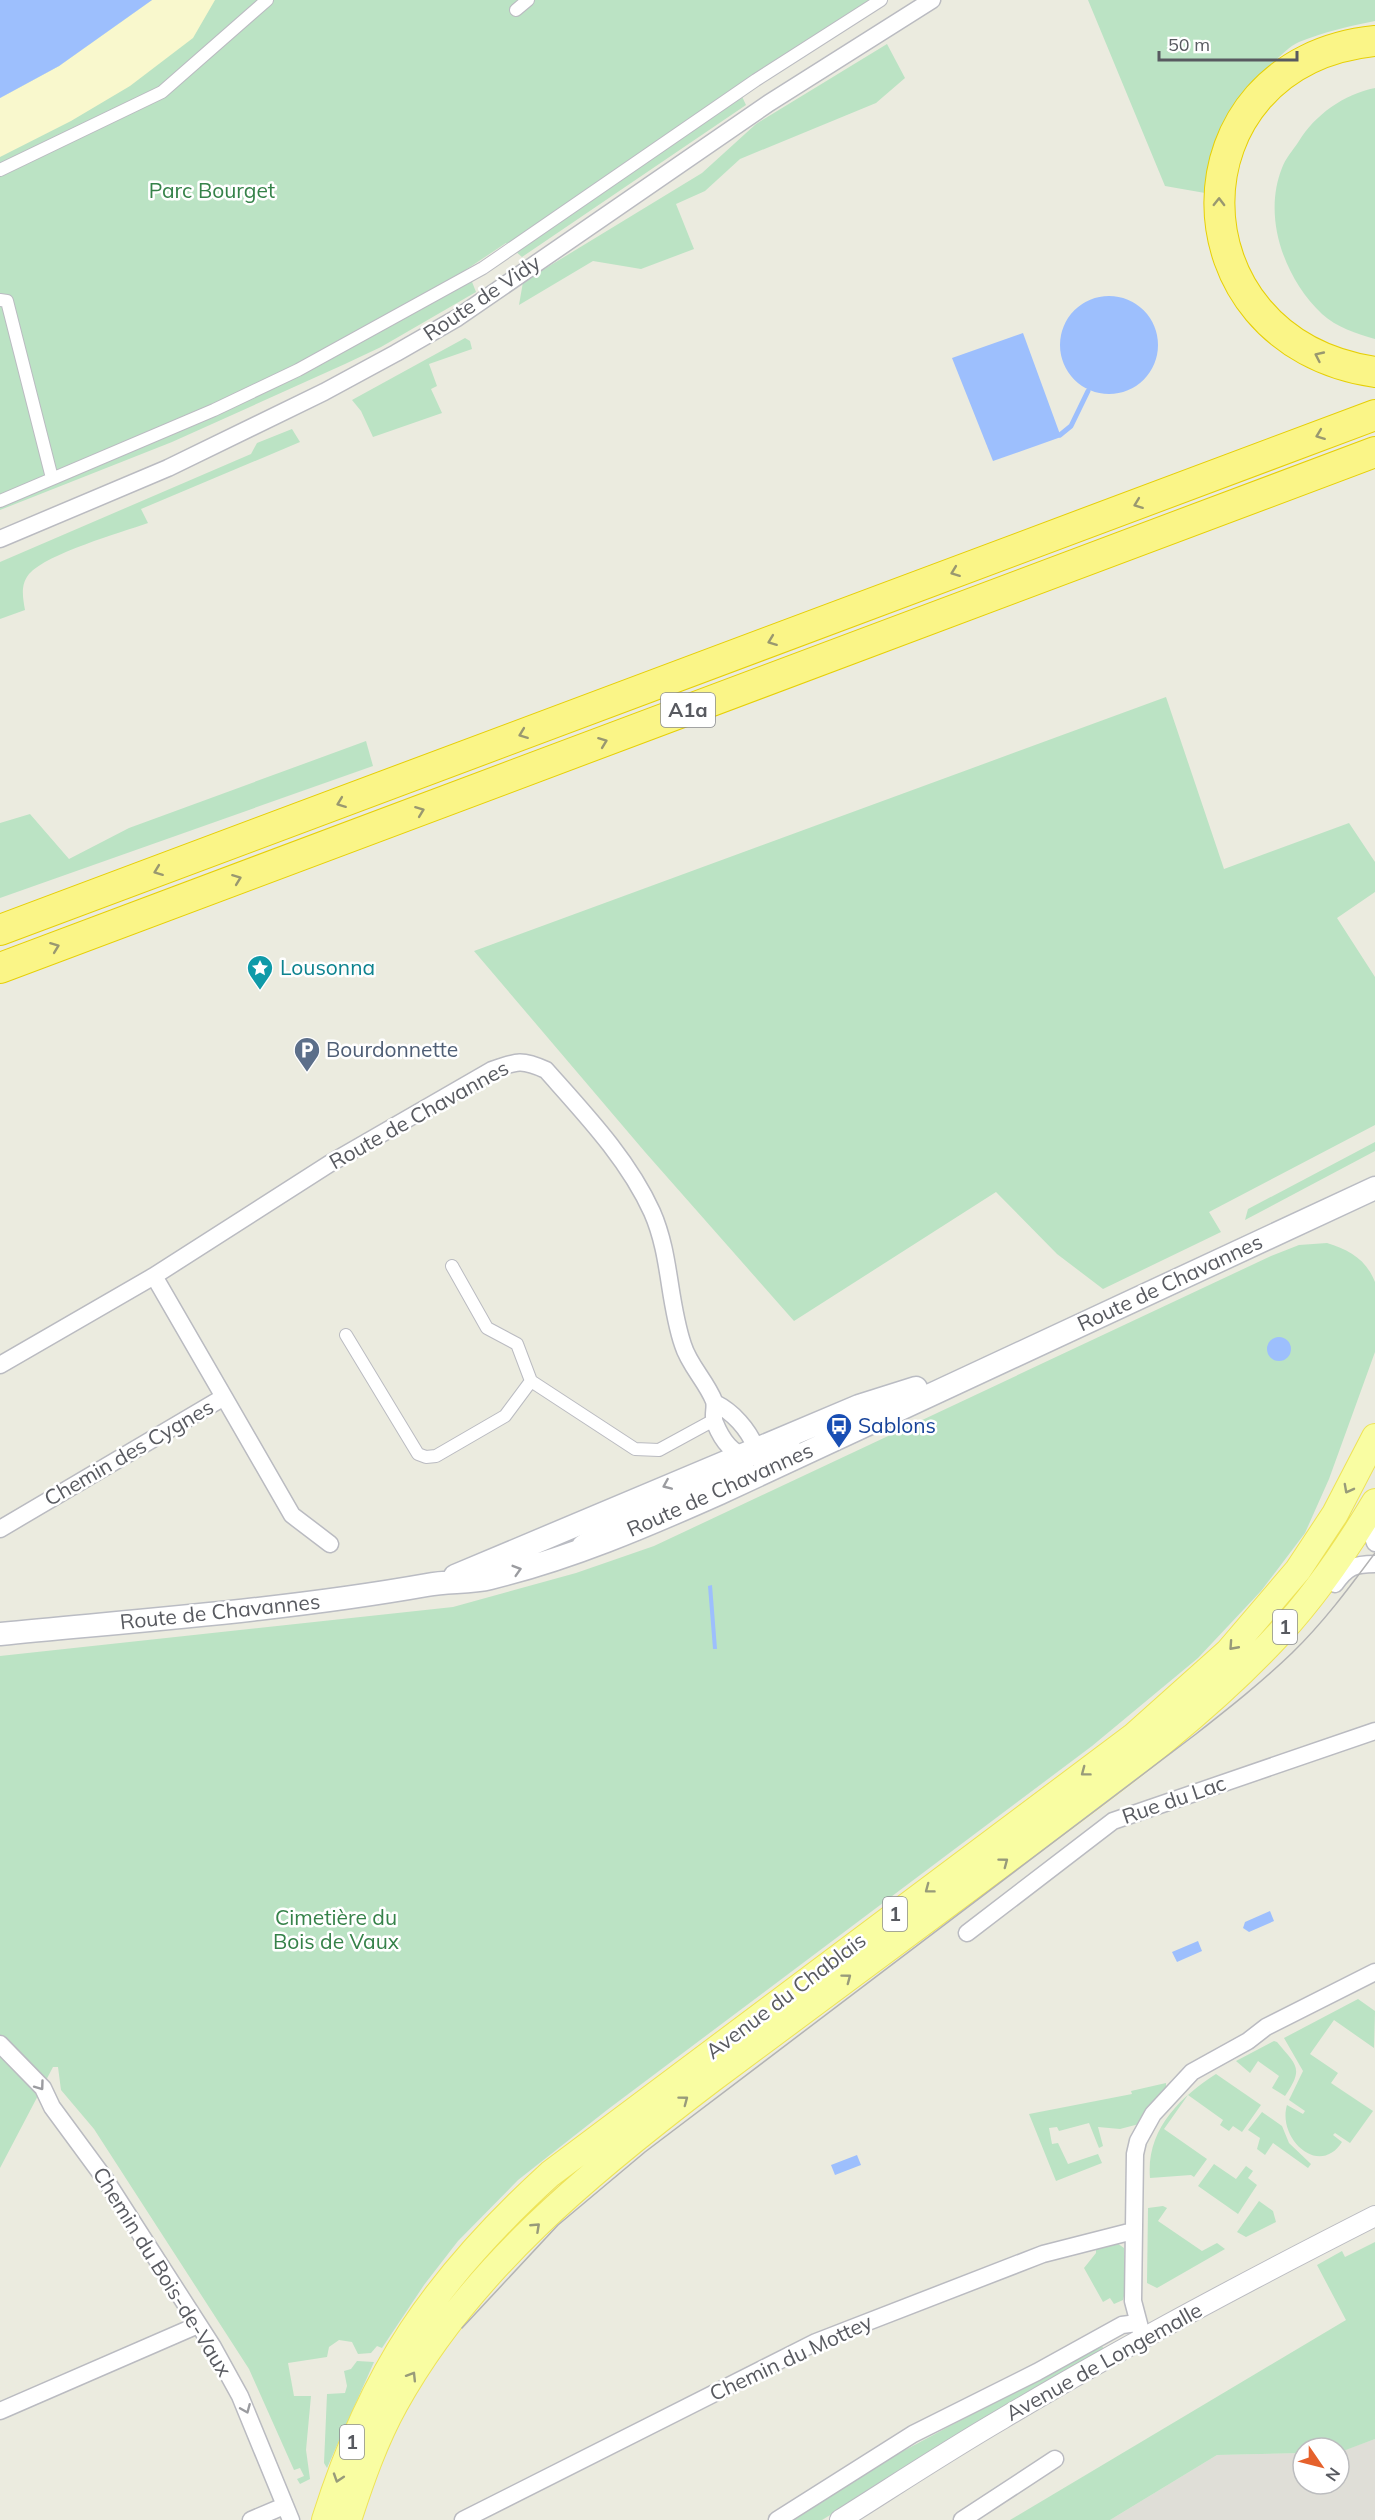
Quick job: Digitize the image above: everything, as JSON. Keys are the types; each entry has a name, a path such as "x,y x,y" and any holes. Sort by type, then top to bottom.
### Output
{"highway":[{"path":"1375,41 1341,47 1312,58 1282,76 1260,98 1240,125 1226,156 1220,185 1219,214 1230,264 1241,288 1265,319 1289,339 1319,357 1355,369 1375,372"},
{"name":"A1a","path":"0,930 1375,415"},
{"name":"A1a","path":"0,968 1375,452"}],"main road":[{"name":"Route de Chavannes","path":"439,1583 712,1467 743,1446 865,1413 964,1378 1368,1194"},
{"name":"Route de Chavannes","path":"0,1634 317,1602 439,1583 489,1578 566,1554 686,1508 865,1413"},
{"name":"Avenue du Chablais","path":"325,2520 340,2473 376,2390 423,2313 484,2237 550,2174 1134,1736 1177,1698 1228,1652 1298,1570 1335,1514 1375,1437"},
{"name":"Avenue du Chablais","path":"348,2520 376,2443 395,2404 430,2346 467,2299 527,2235 630,2141 1096,1794 1237,1676 1282,1631 1316,1588 1375,1502"}],"street":[{"path":"0,170 162,92 267,0"},
{"path":"516,10 528,0"},
{"path":"0,501 214,410 298,370 483,268 756,80 881,0"},
{"name":"Route de Vidy","path":"0,539 168,468 324,392 427,336 457,318 769,103 932,0"},
{"path":"0,300 7,301 52,478"},
{"name":"Route de Chavannes","path":"0,1365 154,1276 272,1199 492,1070 517,1061 529,1063 546,1070 627,1167 640,1188 664,1244 683,1346 715,1403 730,1413 743,1446 740,1470 603,1529 566,1554"},
{"path":"452,1266 487,1328 517,1344 531,1382 635,1449 659,1450 714,1420"},
{"path":"154,1276 224,1397"},
{"path":"346,1335 418,1454 426,1457 436,1456 505,1416 531,1382"},
{"name":"Chemin des Cygnes","path":"0,1529 224,1397 292,1515 330,1544"},
{"name":"Route de Chavannes","path":"715,1403 714,1420 743,1446"},
{"path":"1375,1525 1372,1535 1375,1543"},
{"path":"1237,1676 1267,1660 1288,1640 1347,1568 1359,1564 1375,1564"},
{"name":"Rue du Lac","path":"967,1933 1113,1821 1375,1731"},
{"path":"1140,2331 1133,2301 1133,2231 1136,2148 1144,2129 1170,2094 1192,2072 1248,2041 1266,2027 1375,1972"},
{"name":"Chemin du Bois-de-Vaux","path":"0,2044 44,2088 52,2107 105,2179 198,2325 240,2396 287,2513"},
{"name":"Avenue de Longemalle","path":"840,2520 1140,2331 1375,2216"},
{"name":"Chemin du Mottey","path":"463,2520 816,2342 1043,2254 1133,2231"},
{"path":"0,2410 198,2325"},
{"path":"777,2520 913,2434 1037,2373 1122,2325 1140,2331"},
{"path":"962,2520 1055,2459"},
{"path":"251,2520 287,2513"}],"shaded area":[{"path":"1375,2439 1375,2520 1110,2520 1217,2455 1291,2453 1291,2496 1351,2496 1351,2448"}],"green space":[{"name":"Parc Bourget","path":"152,0 870,0 737,86 746,105 522,257 506,243 467,269 476,292 381,347 345,364 172,442 0,510 0,98 59,66"},
{"path":"1088,0 1375,0 1375,21 1299,42 1258,76 1235,105 1218,137 1205,193 1165,186"},
{"path":"887,44 905,78 876,103 740,159 705,191 676,204 694,249 641,269 593,261 519,305 523,282 702,173 756,124"},
{"path":"1375,88 1375,339 1334,323 1309,300 1288,266 1281,247 1276,227 1275,207 1276,187 1283,165 1313,123 1331,107 1352,95"},
{"path":"465,338 470,341 472,349 429,364 437,386 431,389 442,413 373,437 361,411 352,400"},
{"path":"292,429 300,442 141,509 148,523 68,551 38,566 29,574 24,583 25,610 0,619 0,562 251,454 257,443"},
{"path":"1166,697 1224,869 1349,823 1375,862 1375,892 1337,918 1375,977 1375,1125 1209,1212 1221,1232 1103,1289 1057,1254 996,1192 794,1321 645,1152 474,951"},
{"path":"366,741 373,766 0,898 0,823 30,814 69,859 129,828"},
{"path":"1375,1142 1375,1151 1245,1220 1248,1209"},
{"name":"Cimetière du Bois de Vaux","path":"1327,1243 1356,1256 1367,1267 1375,1282 1375,1352 1329,1479 1305,1533 1261,1591 1198,1658 1092,1746 607,2110 518,2180 458,2241 424,2285 382,2348 377,2346 371,2353 358,2354 352,2342 339,2340 329,2347 327,2357 288,2363 294,2396 311,2396 306,2450 310,2479 300,2484 297,2479 304,2476 300,2468 294,2470 249,2369 94,2129 61,2090 58,2067 53,2067 0,2168 0,1656 453,1607 576,1573 654,1546 1271,1256 1299,1245"},
{"path":"1358,1999 1375,2011 1374,2048 1334,2020 1310,2054 1338,2073 1331,2083 1373,2111 1350,2143 1335,2133 1333,2135 1342,2142 1333,2152 1322,2156 1312,2155 1294,2141 1288,2130 1287,2105 1303,2114 1305,2111 1289,2100 1303,2071 1284,2038"},
{"path":"1274,2041 1296,2068 1295,2079 1285,2096 1272,2088 1279,2076 1258,2061 1250,2073 1236,2061"},
{"path":"1216,2074 1261,2105 1242,2132 1233,2126 1229,2131 1220,2125 1223,2120 1188,2095"},
{"path":"1166,2083 1166,2089 1139,2124 1120,2129 1098,2127 1103,2146 1099,2148 1089,2123 1059,2131 1057,2127 1049,2128 1052,2144 1058,2143 1068,2164 1098,2154 1102,2163 1056,2181 1029,2114 1132,2094 1131,2091"},
{"path":"1188,2095 1164,2129 1207,2159 1194,2177 1191,2175 1150,2178 1153,2145 1159,2130"},
{"path":"1262,2112 1282,2126 1289,2143 1311,2164 1308,2168 1273,2143 1265,2155 1257,2149 1260,2138 1248,2130"},
{"path":"1214,2164 1236,2179 1246,2166 1253,2171 1248,2178 1257,2185 1238,2214 1198,2186"},
{"path":"1259,2201 1273,2211 1276,2222 1246,2237 1237,2232"},
{"path":"1163,2206 1167,2208 1158,2221 1202,2251 1217,2243 1225,2249 1157,2288 1147,2283 1148,2208"},
{"path":"1114,2241 1124,2248 1124,2296 1123,2300 1114,2304 1110,2298 1103,2302 1084,2268 1096,2253 1096,2246"},
{"path":"1375,2242 1375,2439 1351,2448 1351,2436 1291,2436 1291,2453 1217,2455 1110,2520 1010,2520 1346,2320 1317,2265 1342,2251 1345,2257"},
{"path":"1101,2345 1104,2349 822,2520 789,2520 894,2456"},
{"path":"357,2361 374,2362 327,2468 324,2463 327,2394 345,2393 347,2386 344,2371 351,2369"}],"sand":[{"path":"152,0 215,0 193,38 130,86 71,121 0,157 0,98 59,66"}],"water":[{"path":"0,0 152,0 59,66 0,98"},
{"path":"1099,296 1119,296 1144,310 1155,326 1158,345 1155,364 1144,380 1119,394 1099,394 1082,386 1068,372 1060,355 1060,335 1068,318 1082,304"},
{"path":"1023,333 1061,437 993,461 952,358"},
{"path":"1279,1337 1288,1340 1291,1349 1288,1358 1279,1361 1270,1358 1267,1349 1270,1340"},
{"path":"712,1585 717,1649 713,1649 708,1586"},
{"path":"1270,1911 1274,1921 1249,1932 1243,1928 1245,1922"},
{"path":"1198,1941 1202,1951 1177,1962 1172,1952"},
{"path":"857,2155 861,2165 835,2175 831,2165"}],"waterway":[{"path":"1060,435 1071,426 1088,391"}],"tram line":[{"path":"462,2328 558,2225 645,2152 1196,1734 1257,1685 1314,1630 1375,1553"}],"place":[{"name":"Lousonna","path":"260,991"},
{"name":"Bourdonnette","path":"307,1073"},
{"name":"Sablons","path":"839,1449"}]}
